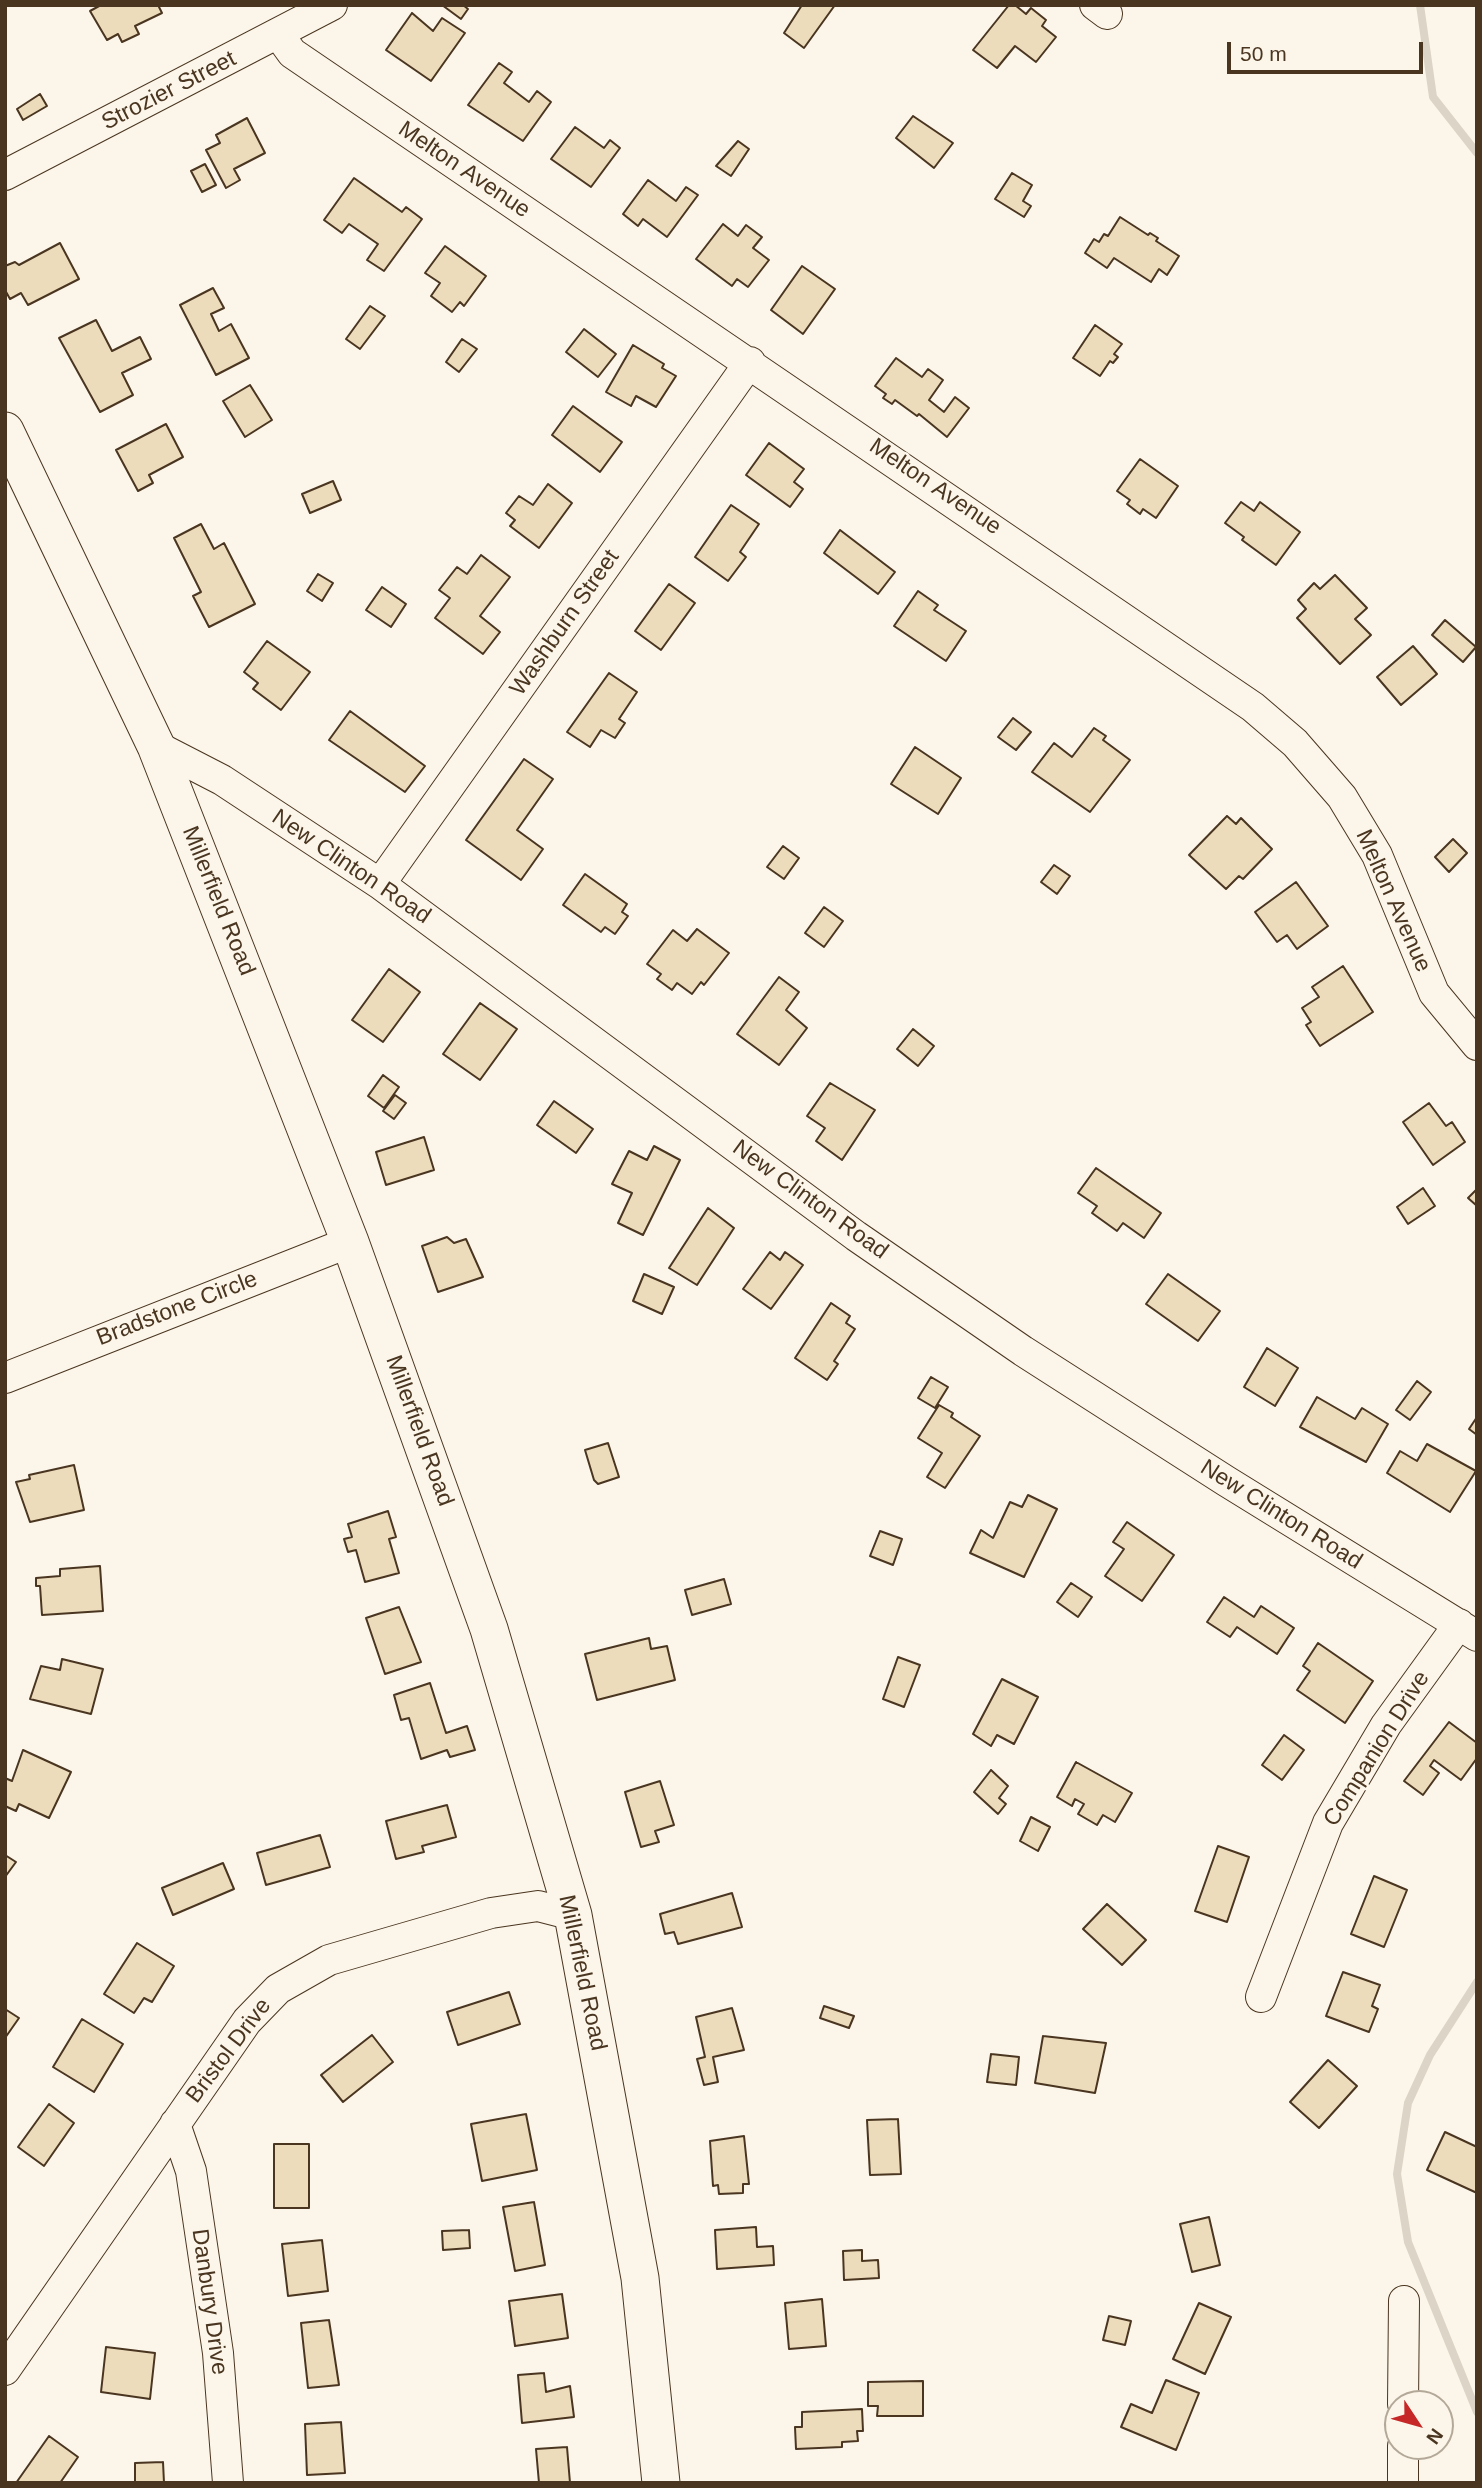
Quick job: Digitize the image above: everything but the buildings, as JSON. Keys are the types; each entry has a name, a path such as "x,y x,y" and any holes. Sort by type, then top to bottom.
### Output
{"main road":[{"name":"Millerfield Road","path":"8,444 156,746 350,1242 489,1629 572,1915 640,2278 661,2483"}],"street":[{"name":"Strozier Street","path":"5,175 332,5"},
{"name":"Melton Avenue","path":"279,34 292,53 750,362 1253,707 1295,743 1342,797 1377,855 1434,993 1477,1045"},
{"name":"Washburn Street","path":"380,884 750,362"},
{"name":"New Clinton Road","path":"156,746 222,780 380,884 856,1236 1023,1351 1226,1481 1468,1630"},
{"name":"Bradstone Circle","path":"5,1378 350,1242"},
{"name":"Companion Drive","path":"1261,1997 1328,1823 1386,1725 1468,1630"},
{"name":"Bristol Drive","path":"5,2370 247,2021 278,1989 329,1960 491,1913 538,1906 572,1915"},
{"name":"Danbury Drive","path":"174,2124 191,2171 218,2353 228,2483"},
{"path":"1403,2390 1404,2301"},
{"path":"1403,2460 1403,2483"}],"waterway":[{"path":"1420,5 1433,97 1477,153"},
{"path":"1477,1982 1430,2055 1408,2103 1397,2174 1408,2242 1477,2412"}]}
